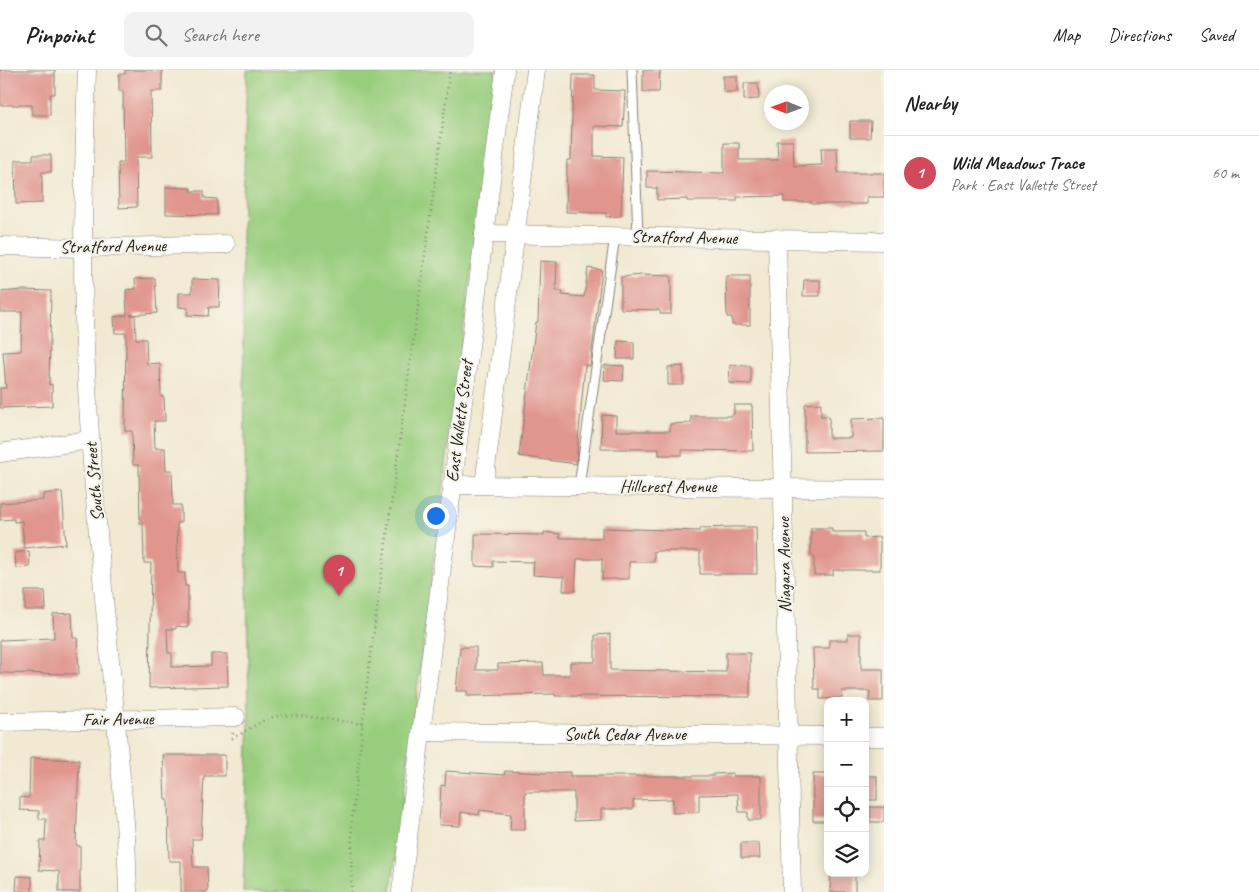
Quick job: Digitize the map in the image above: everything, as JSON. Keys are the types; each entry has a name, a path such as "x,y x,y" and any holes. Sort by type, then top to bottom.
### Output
{"street":[{"name":"South Street","path":"87,70 84,248 85,346 90,440 117,719 128,892"},
{"name":"East Vallette Street","path":"401,892 505,70"},
{"name":"East Vallette Street","path":"484,485 536,70"},
{"name":"Stratford Avenue","path":"484,234 884,241"},
{"name":"Niagara Avenue","path":"777,238 792,892"},
{"name":"Stratford Avenue","path":"0,246 84,248 226,244"},
{"path":"0,453 90,440"},
{"name":"Hillcrest Avenue","path":"451,485 884,489"},
{"name":"Fair Avenue","path":"0,722 236,717"},
{"name":"South Cedar Avenue","path":"422,732 824,736"},
{"path":"869,737 884,737"}],"lane":[{"path":"632,70 638,236"},
{"path":"579,486 614,236"}],"path":[{"path":"351,892 352,822 368,675 450,70"},
{"path":"236,717 232,738 274,716 363,724"}],"green space":[{"path":"247,70 497,70 391,892 243,892 249,716 242,237"}],"building":[{"path":"0,70 55,70 55,94 50,94 50,115 32,115 32,105 0,105"},
{"path":"125,70 162,70 162,91 151,91 152,157 136,157 137,207 119,208 118,163 124,163 123,91 119,91 119,74 125,74"},
{"path":"643,70 660,70 659,92 643,92"},
{"path":"573,75 595,75 595,90 625,91 623,127 594,126 594,156 623,157 621,216 606,217 606,213 566,212 567,160 571,160"},
{"path":"723,76 737,76 737,92 723,92"},
{"path":"744,83 758,83 759,99 744,100"},
{"path":"850,121 871,121 870,138 850,138"},
{"path":"777,141 793,141 794,166 822,165 821,148 837,148 838,173 884,173 884,197 867,197 867,204 784,202 784,196 737,197 737,201 657,200 657,188 647,188 647,171 724,173 724,143 739,143 739,160 778,160"},
{"path":"33,155 51,155 51,172 42,172 42,203 16,204 15,160 33,160"},
{"path":"166,187 191,188 191,191 204,191 204,198 217,199 217,215 166,214"},
{"path":"540,261 557,262 556,291 563,291 562,295 584,297 588,268 602,270 590,366 585,365 576,464 519,456 536,322 538,322"},
{"path":"642,275 671,276 671,314 660,314 660,310 621,309 621,277"},
{"path":"726,276 750,276 750,325 732,325 732,317 727,317"},
{"path":"155,278 157,313 130,315 135,315 136,339 146,339 147,364 160,363 161,397 164,397 165,421 154,421 155,448 165,448 166,470 172,470 173,505 181,505 181,523 177,523 178,573 185,573 185,586 188,586 188,627 176,626 176,629 167,629 168,653 172,653 172,667 211,666 211,654 227,654 228,686 149,688 151,563 144,563 143,524 140,524 139,465 133,465 132,431 125,431 126,333 115,333 114,317 127,315 126,290 136,289 135,279"},
{"path":"192,279 220,280 219,307 209,307 208,316 187,315 188,308 179,307 179,293 192,293"},
{"path":"804,280 820,280 820,296 803,296"},
{"path":"23,290 51,291 49,385 52,384 52,406 0,408 0,388 6,388 3,352 21,351 22,312 0,312 0,292"},
{"path":"618,341 634,342 634,359 617,359"},
{"path":"605,365 624,366 623,381 604,380"},
{"path":"730,365 751,366 751,384 729,383"},
{"path":"683,366 683,385 668,385 668,367"},
{"path":"821,403 821,416 829,416 829,438 851,438 851,419 884,418 884,451 805,452 805,404"},
{"path":"734,405 752,405 753,451 682,450 682,455 659,455 659,449 601,449 602,415 616,416 616,431 670,431 670,424 691,423 691,416 730,416 734,414"},
{"path":"62,492 66,544 24,548 22,521 14,522 14,519 0,520 0,503 43,500 43,494"},
{"path":"756,527 757,574 700,574 700,551 654,551 654,562 629,562 629,579 602,579 602,559 577,559 575,591 563,591 564,577 533,575 534,562 493,561 493,567 475,566 475,534 544,535 544,532 560,534 559,538 602,538 602,528 700,531 700,528"},
{"path":"811,528 832,528 832,532 864,532 864,538 880,537 880,570 833,570 833,575 814,575 814,556 811,556"},
{"path":"29,551 30,567 16,568 15,553"},
{"path":"25,591 45,591 46,610 25,610"},
{"path":"72,613 73,638 77,638 79,674 0,673 0,640 54,638 53,614"},
{"path":"610,634 610,670 726,672 726,653 750,653 750,697 555,696 555,694 467,696 467,691 456,691 460,647 476,647 476,670 498,670 498,664 543,663 544,675 570,675 570,662 595,662 595,635"},
{"path":"848,634 861,634 861,669 883,669 883,701 869,701 870,691 842,691 842,697 824,697 824,699 820,699 820,689 814,689 813,648 829,648 829,640 848,640"},
{"path":"163,755 225,755 225,776 204,776 201,839 192,839 193,867 207,867 208,892 181,892 181,861 169,861 168,800 165,800"},
{"path":"30,758 79,760 76,845 80,846 80,892 59,892 59,871 39,870 40,841 45,841 46,819 39,819 39,811 20,810 20,797 29,798"},
{"path":"446,771 504,775 505,771 570,772 570,776 713,776 713,774 733,773 733,776 761,776 761,820 748,820 748,812 739,812 738,794 699,795 699,812 673,813 673,799 633,800 633,809 601,809 601,820 574,821 574,792 525,792 525,830 510,830 511,814 480,810 479,815 461,812 460,826 439,825 441,785 445,786"},
{"path":"813,774 824,774 824,821 813,821"},
{"path":"869,776 877,776 877,800 869,800"},
{"path":"870,807 884,807 884,822 870,822"},
{"path":"741,843 759,843 760,858 741,858"},
{"path":"17,876 32,877 32,892 16,891"},
{"path":"831,877 855,877 855,892 830,892"}],"place":[{"name":"Wild Meadows Trace","path":"339,596"}]}
